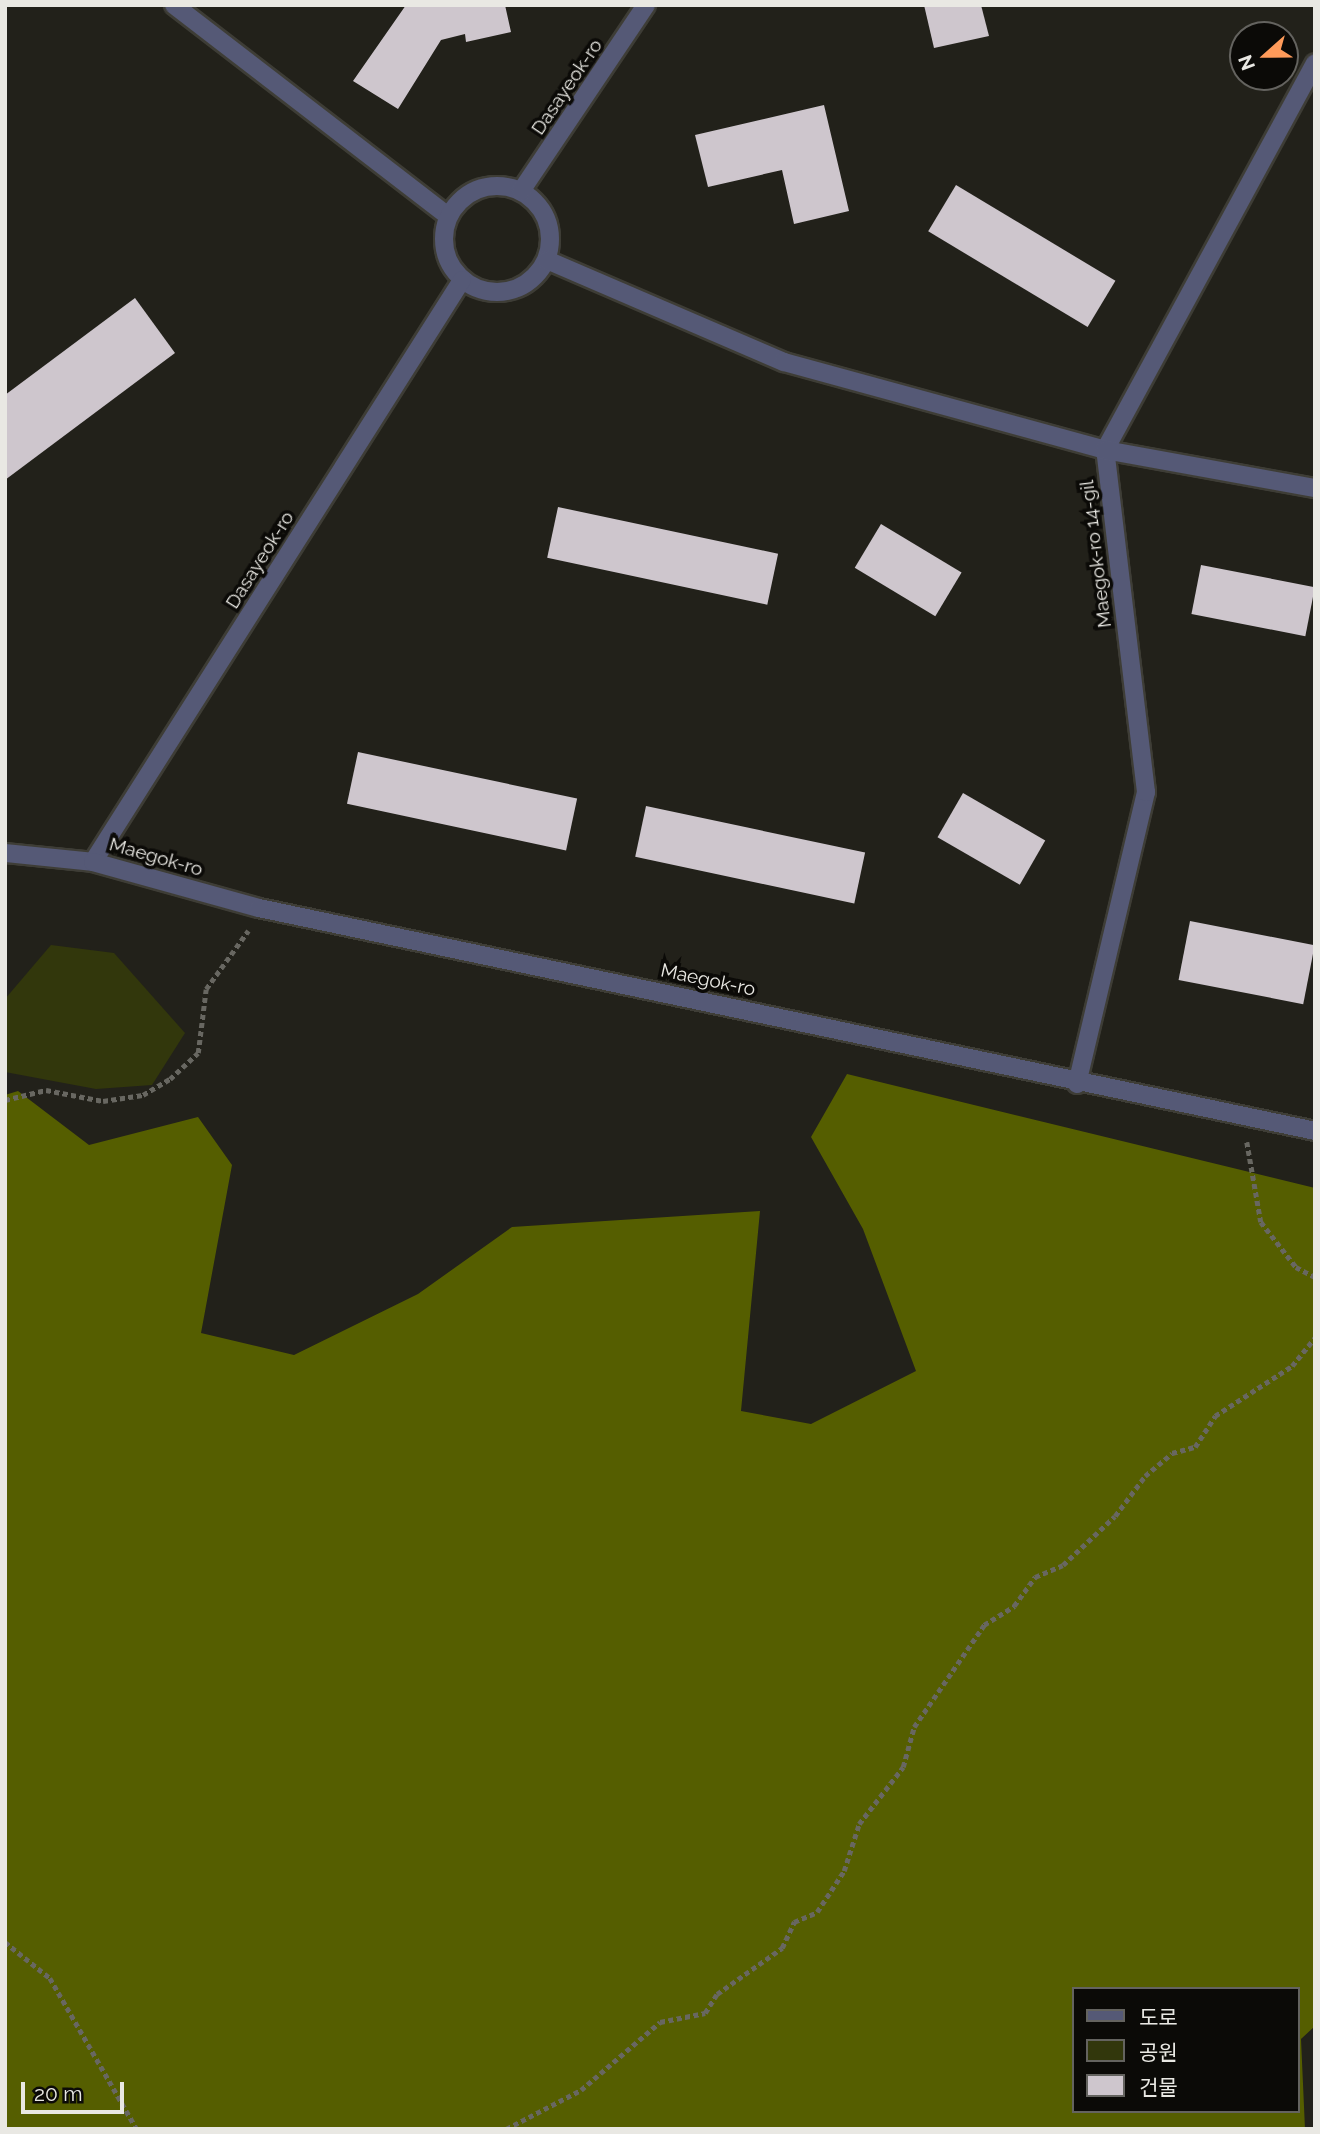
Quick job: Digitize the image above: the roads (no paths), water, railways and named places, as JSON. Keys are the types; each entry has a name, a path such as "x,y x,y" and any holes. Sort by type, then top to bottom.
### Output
{"street":[{"path":"174,5 448,216"},
{"name":"Dasayeok-ro","path":"521,191 646,5"},
{"path":"1105,450 1315,63"},
{"path":"505,186 521,191 544,213 547,260 531,279 510,291 493,293 462,280 444,250 448,216 471,191 505,186"},
{"path":"547,260 784,362 1105,450 1315,488"},
{"name":"Dasayeok-ro","path":"93,862 462,280"},
{"name":"Maegok-ro 14-gil","path":"1077,1084 1146,792 1105,450"},
{"name":"Maegok-ro","path":"5,853 93,862 259,908 1077,1084 1246,1112 1315,1131"}]}
